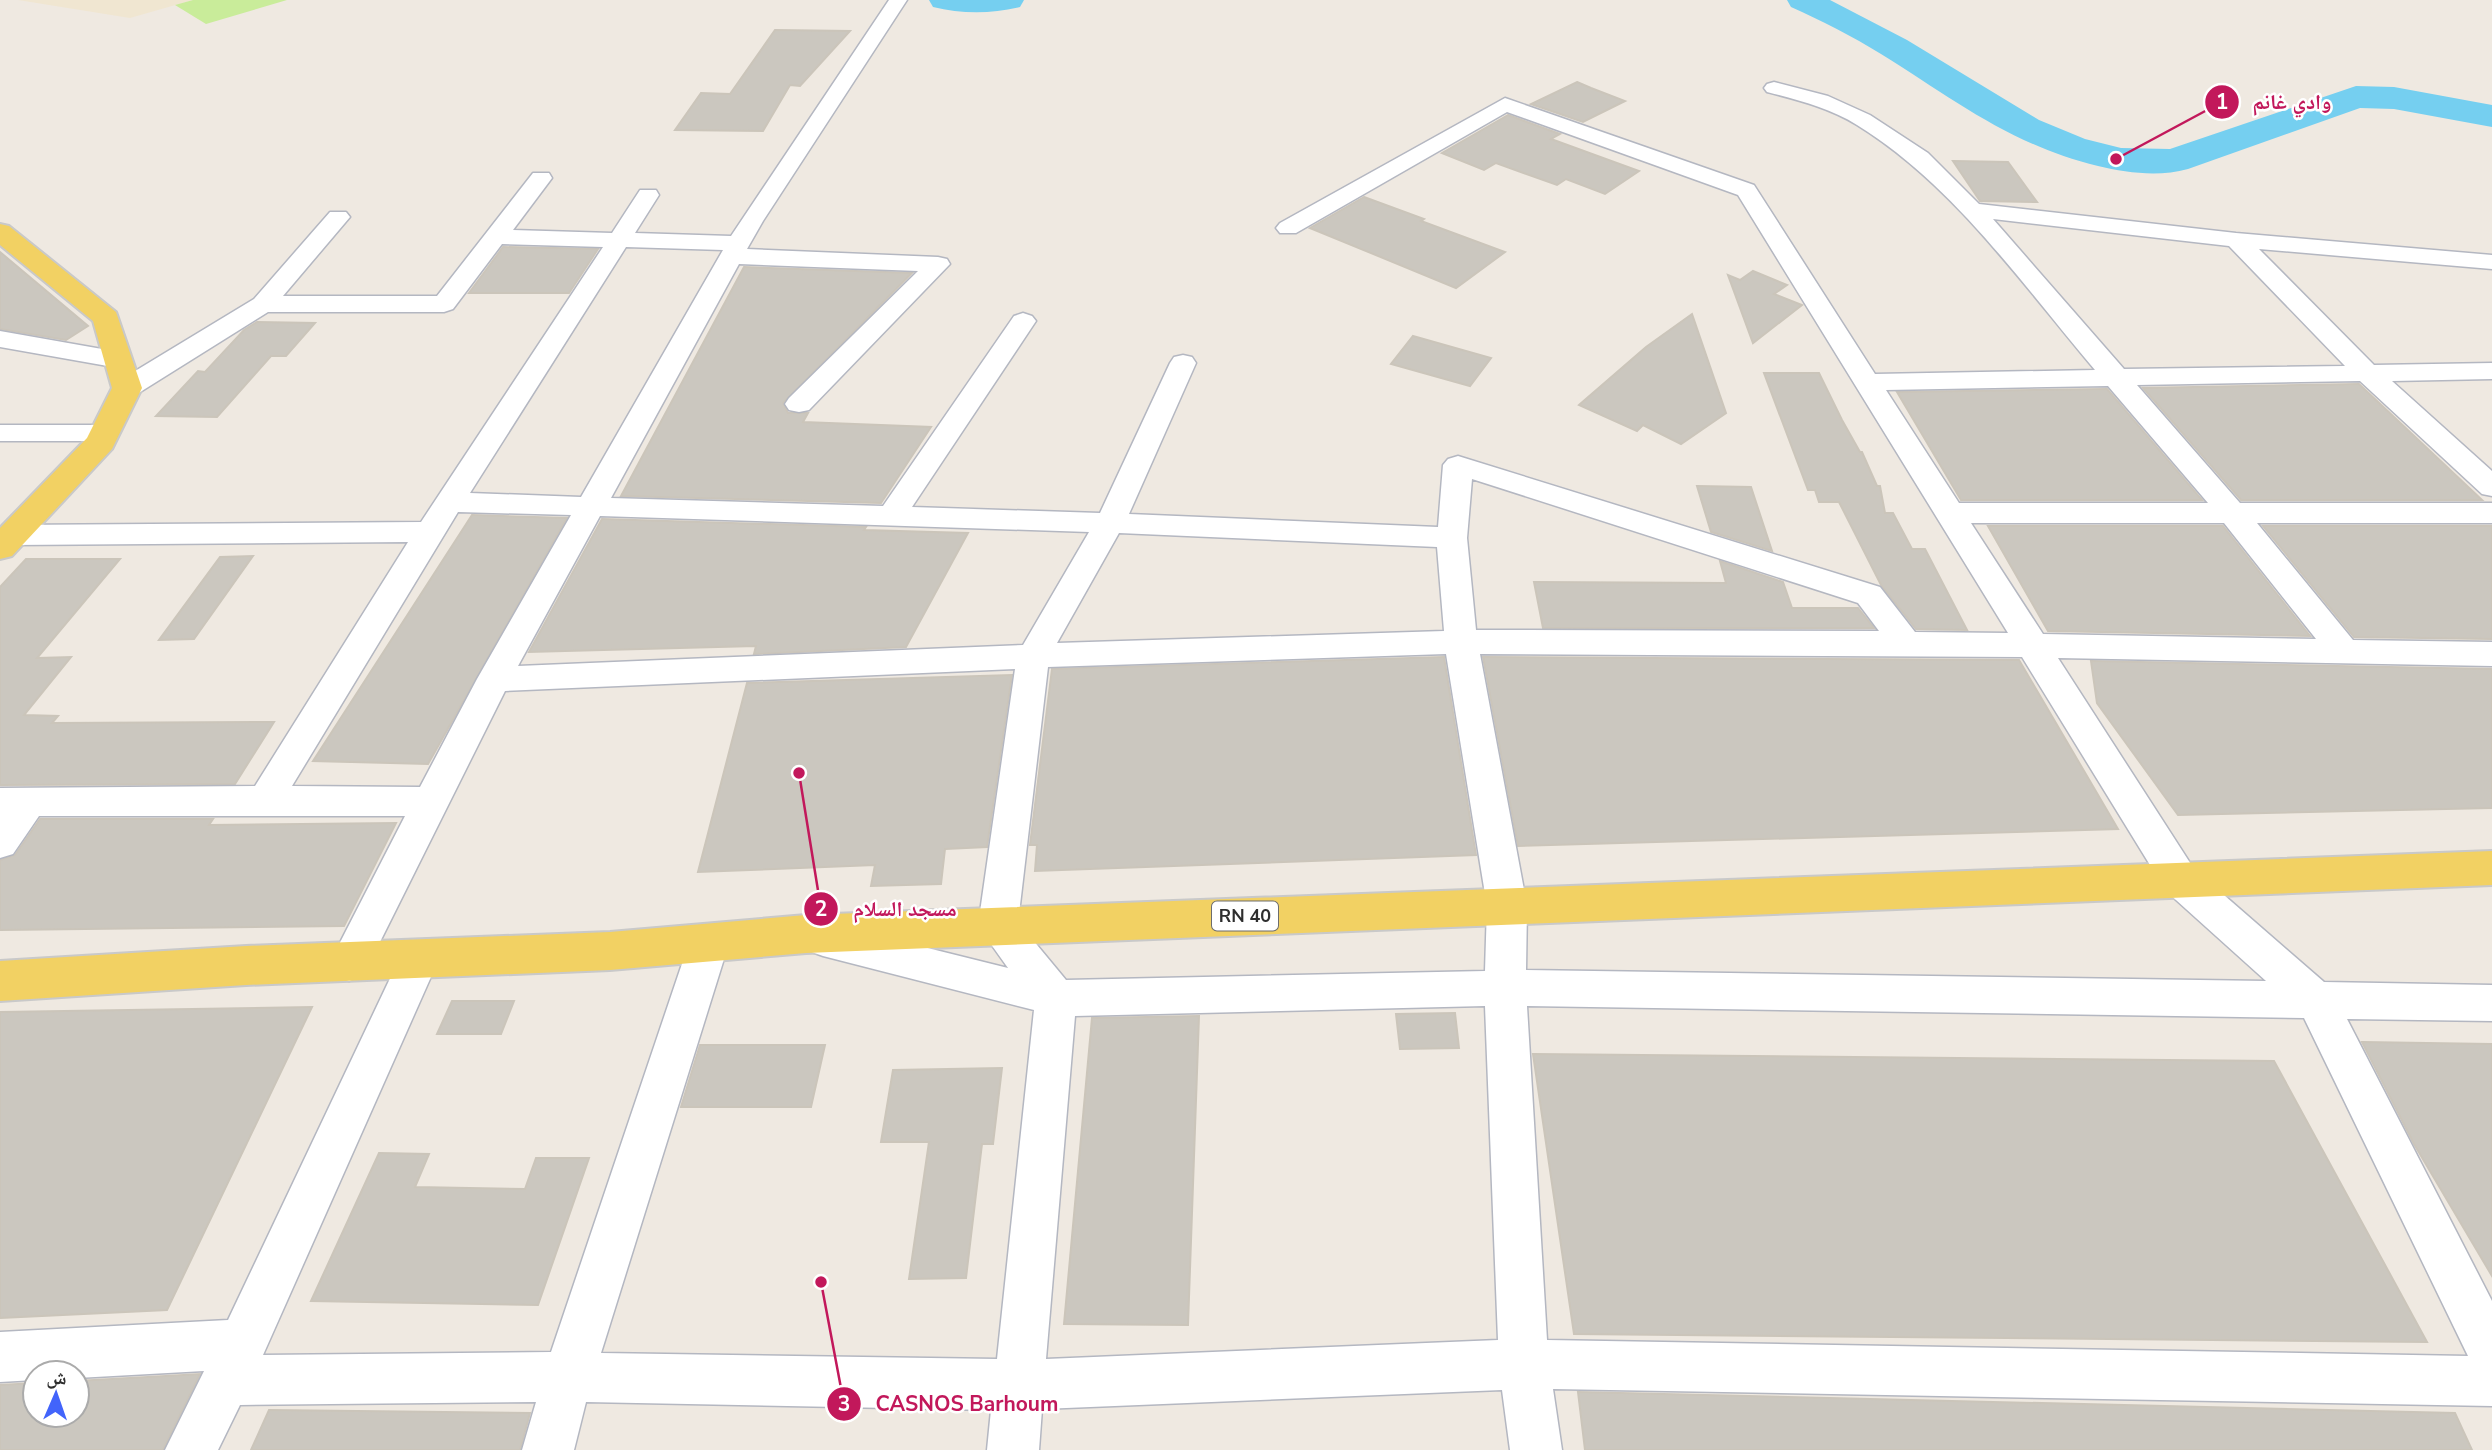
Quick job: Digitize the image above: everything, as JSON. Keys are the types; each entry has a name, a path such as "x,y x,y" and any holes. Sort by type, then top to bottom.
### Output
{"main road":[{"path":"0,232 106,318 127,388 101,442 6,541"},
{"name":"RN 40","path":"0,981 282,964 349,964 708,946 806,934 2492,868"}],"street":[{"path":"349,964 494,679 735,250 898,0"},
{"path":"1774,88 1821,100 1863,119 1920,158 1972,210 2234,515 2344,651"},
{"path":"1288,228 1505,104 1746,190 2179,880 2317,1002 2492,1352"},
{"path":"263,304 444,304 541,178"},
{"path":"265,800 430,533 648,195"},
{"path":"1972,210 2236,240 2492,262"},
{"path":"127,388 263,304 338,217"},
{"path":"496,237 619,241 938,264 799,404"},
{"path":"2236,240 2367,373 2492,487"},
{"path":"892,516 1023,321"},
{"path":"0,364 11,341 119,360"},
{"path":"1013,1450 1056,998 998,926 1032,656 1110,523 1183,363"},
{"path":"1867,382 2492,371"},
{"path":"0,433 105,433"},
{"path":"1535,1450 1524,1364 1505,988 1507,906 1461,642 1452,538 1458,465 1869,595 1906,643"},
{"path":"450,502 1110,523 1452,538"},
{"path":"1947,513 2492,513"},
{"path":"6,541 430,533"},
{"path":"494,679 1032,656 1461,642 1906,643 2492,654"},
{"path":"0,843 14,803 265,800 433,802"},
{"path":"806,934 1056,998 1505,988 2492,1003"},
{"path":"548,1450 568,1377 708,946"},
{"path":"191,1450 418,961"},
{"path":"0,1357 234,1362 568,1377 1020,1385 1524,1364 2492,1381"}],"shaded area":[{"path":"18,0 193,0 130,18"}],"green space":[{"path":"193,0 287,0 206,24 175,5"}],"building":[{"path":"775,30 850,31 800,86 790,85 763,131 675,130 701,93 730,94"},
{"path":"1577,82 1625,101 1583,122 1531,104"},
{"path":"1508,115 1560,134 1551,139 1639,171 1605,194 1566,179 1557,185 1496,163 1484,170 1442,153"},
{"path":"1953,161 2008,162 2037,202 1980,201"},
{"path":"1364,197 1505,252 1456,288 1310,228"},
{"path":"503,247 598,249 569,293 469,293"},
{"path":"0,252 88,326 66,340 0,329"},
{"path":"744,267 912,273 783,403 788,413 808,413 803,422 931,427 881,503 621,496"},
{"path":"1753,271 1787,285 1774,294 1802,305 1753,343 1728,275 1740,280"},
{"path":"1692,314 1726,413 1681,444 1643,425 1637,431 1579,405 1646,347"},
{"path":"257,322 315,323 286,356 271,356 217,417 156,416 198,371 205,372 244,330"},
{"path":"1413,336 1491,358 1470,386 1391,364"},
{"path":"1764,373 1819,373 1842,420 1862,452 1877,486 1880,486 1885,513 1893,513 1912,549 1925,549 1967,630 1916,629 1881,585 1839,502 1819,502 1815,490 1808,490"},
{"path":"2359,384 2482,500 2241,500 2143,388"},
{"path":"2107,389 2202,500 1961,500 1897,392"},
{"path":"1697,486 1751,487 1772,551 1711,532"},
{"path":"472,515 567,518 428,764 313,761"},
{"path":"602,519 968,533 906,647 754,654 756,646 529,652"},
{"path":"1988,526 2223,526 2310,636 2048,631"},
{"path":"2263,526 2492,526 2492,639 2354,637"},
{"path":"253,556 194,639 159,640 220,557"},
{"path":"26,559 120,559 37,658 71,657 24,715 58,716 52,723 274,722 235,784 0,785 0,587"},
{"path":"1720,561 1783,582 1792,608 1858,608 1874,628 1543,628 1534,582 1726,583"},
{"path":"1444,657 1476,855 1035,871 1037,845 1030,845 1052,669"},
{"path":"1483,657 2019,660 2118,829 1518,846"},
{"path":"2091,661 2492,669 2492,808 2178,815 2097,703"},
{"path":"1012,675 987,847 945,849 941,884 871,886 875,865 698,872 747,683"},
{"path":"40,819 213,819 209,825 396,823 344,926 0,930 0,860 15,855"},
{"path":"452,1001 514,1001 501,1034 437,1034"},
{"path":"312,1007 167,1310 0,1318 0,1012"},
{"path":"1455,1013 1459,1048 1400,1049 1396,1014"},
{"path":"1199,1016 1188,1325 1064,1324 1092,1018"},
{"path":"2362,1042 2492,1044 2492,1276 2414,1144"},
{"path":"700,1045 825,1045 811,1107 681,1107"},
{"path":"1533,1054 2274,1061 2427,1342 1574,1334"},
{"path":"1002,1068 993,1144 982,1144 966,1278 909,1279 929,1142 881,1142 893,1070"},
{"path":"379,1153 429,1154 415,1187 525,1189 536,1158 589,1158 538,1305 311,1301"},
{"path":"200,1374 163,1450 0,1450 0,1385 21,1384 21,1429 91,1429 91,1380"},
{"path":"1578,1392 2455,1413 2472,1450 1585,1450"},
{"path":"269,1410 530,1413 520,1450 251,1450"}],"waterway":[{"path":"945,0 1008,0"},
{"path":"1803,0 1850,21 2026,128 2072,148 2121,160 2174,161 2356,97 2394,98 2492,116"}],"place":[{"name":"وادي غانم","path":"2116,159"},
{"name":"مسجد السلام","path":"799,773"},
{"name":"CASNOS Barhoum","path":"821,1282"}]}
